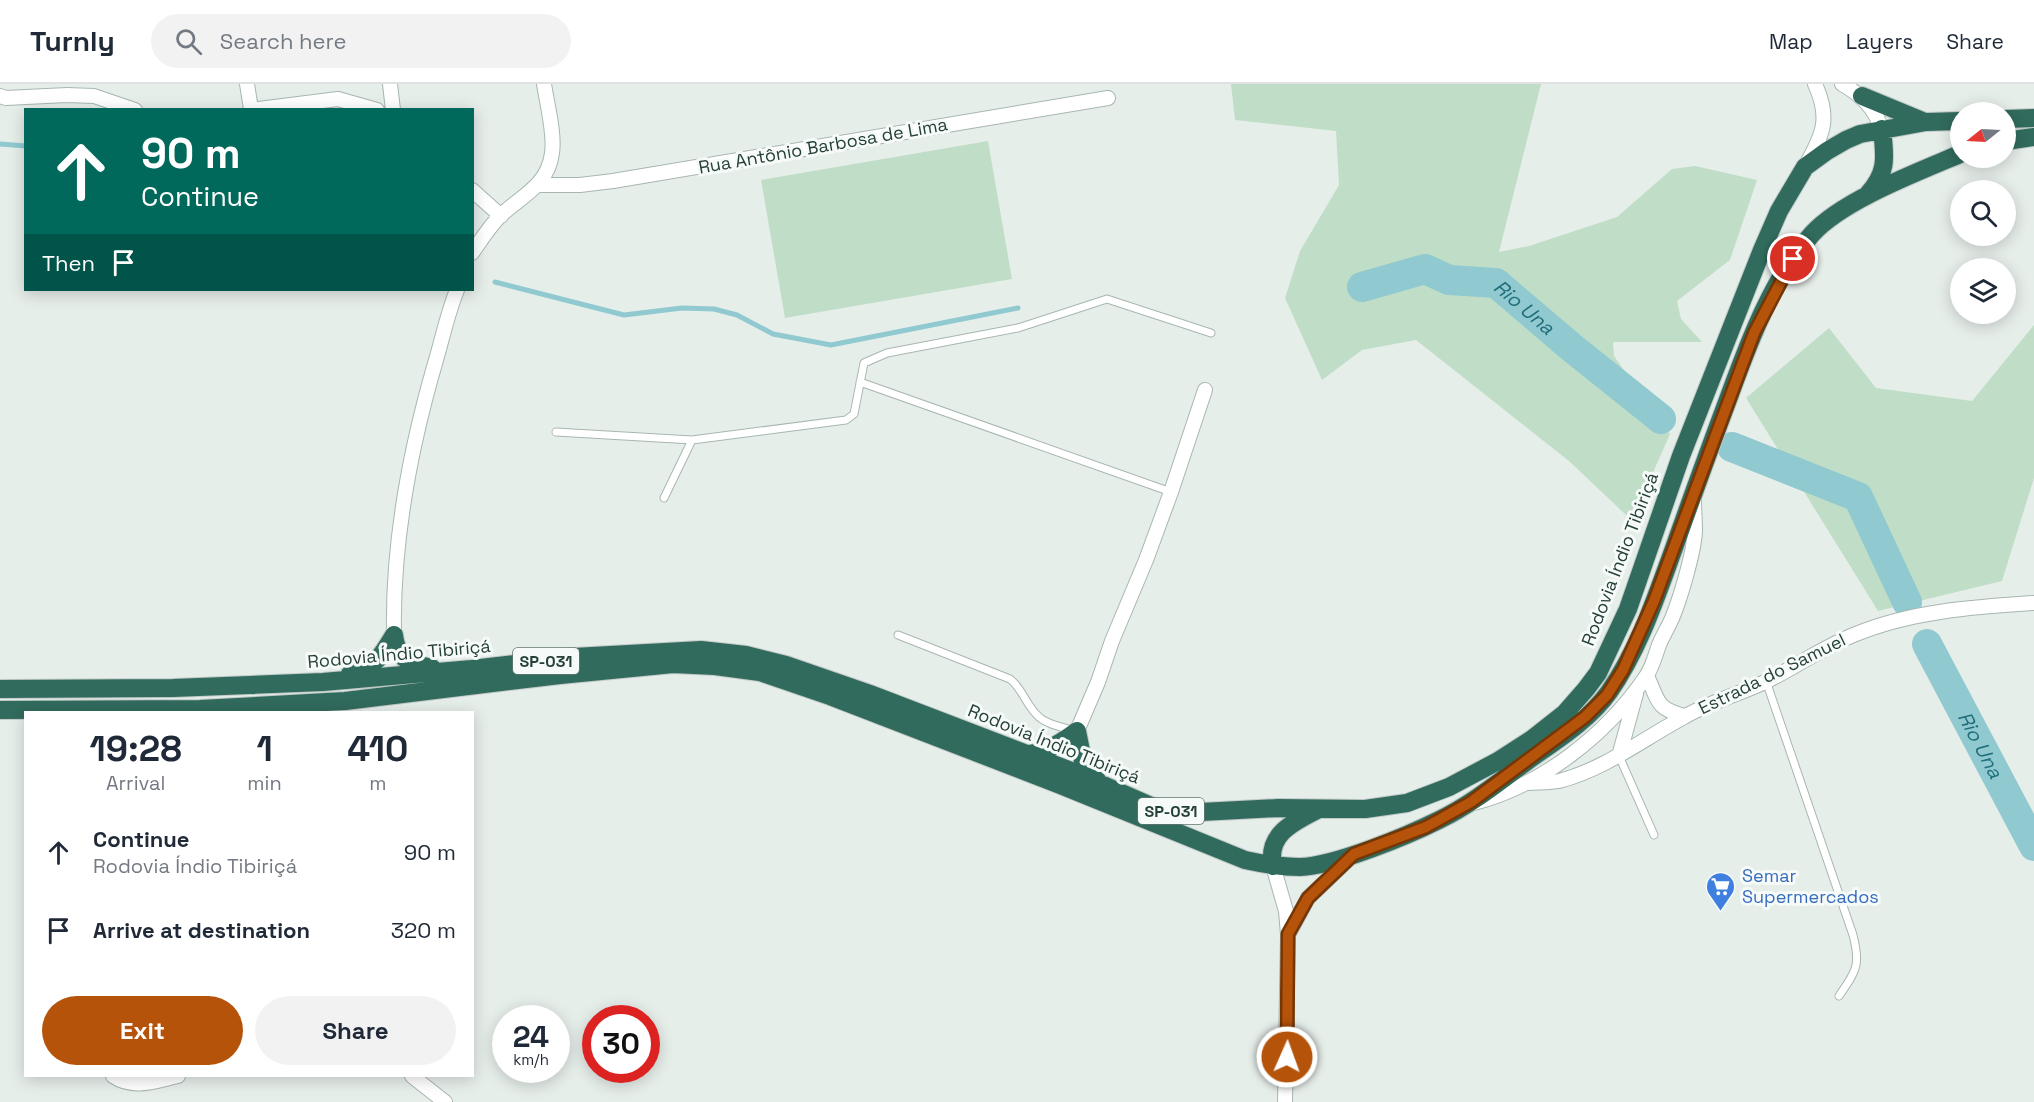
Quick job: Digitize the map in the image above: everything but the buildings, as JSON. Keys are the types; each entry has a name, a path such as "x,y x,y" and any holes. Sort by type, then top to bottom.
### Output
{"highway":[{"path":"1862,96 1926,122"},
{"path":"2016,119 2034,118"},
{"name":"Rodovia Índio Tibiriçá","path":"0,689 173,688 323,682 472,669 574,657 701,650 746,655 786,665 860,690 1030,754 1151,806 1173,811 1365,809 1407,803 1449,787 1498,761 1532,739 1564,713 1586,689 1606,659 1628,609 1681,456 1762,250 1779,211 1805,168 1846,140 1860,134 1926,122 1950,121"},
{"path":"1865,197 1876,185 1883,169 1885,156 1882,129"},
{"path":"2016,140 2034,137"},
{"name":"Rodovia Índio Tibiriçá","path":"0,711 200,709 345,701 673,664 715,666 760,672 830,696 1058,784 1245,860 1273,866 1302,867 1354,854 1426,827 1464,806 1578,723 1607,695 1635,647 1754,333 1793,259 1814,232 1834,216 1865,197 1950,159"},
{"path":"393,634 399,654 415,664 435,669 472,669"},
{"path":"323,682 365,669 375,663 383,654 393,634"},
{"path":"1030,754 1050,749 1077,731 1083,761 1100,785"},
{"path":"1273,866 1271,856 1274,843 1281,833 1292,823 1321,808"}],"street":[{"path":"247,84 251,108"},
{"path":"390,84 393,108"},
{"path":"474,250 501,216 538,186 548,168 552,153 544,84"},
{"path":"1805,168 1819,142 1825,120 1815,84"},
{"path":"1842,84 1862,96 1877,117 1882,129"},
{"path":"0,96 14,98 67,95 93,90 131,108"},
{"name":"Rua Antônio Barbosa de Lima","path":"538,186 613,181 1108,98"},
{"path":"260,108 339,99 370,108"},
{"path":"474,192 501,216"},
{"path":"393,634 396,557 404,493 425,399 457,291"},
{"path":"1077,731 1172,492 1205,390"},
{"path":"1464,806 1496,798 1527,783 1567,758 1600,730 1647,676 1673,615 1690,558 1695,532 1693,494"},
{"name":"Estrada do Samuel","path":"1647,676 1660,705 1668,711 1684,716 1766,681 1854,635 1889,623 1927,614 2034,603"},
{"path":"1618,756 1637,689"},
{"path":"1527,783 1556,781 1580,774 1618,756 1684,716"},
{"path":"1288,934 1308,898 1354,854"},
{"path":"1273,866 1286,911 1288,934 1285,1102"},
{"path":"114,1077 123,1083 142,1084 174,1077"},
{"path":"413,1077 445,1102"}],"lane":[{"path":"556,432 692,440 846,420 854,414 864,363 888,352 1018,328 1107,298 1211,333"},
{"path":"860,382 1172,492"},
{"path":"664,498 692,440"},
{"path":"898,635 1010,679 1022,691 1033,711 1040,718 1077,731"},
{"path":"1766,681 1858,954 1855,974 1839,996"},
{"path":"1618,756 1654,835"}],"green space":[{"path":"1231,84 1541,84 1499,252 1529,246 1617,217 1672,169 1695,166 1757,180 1730,260 1677,301 1681,319 1702,342 1613,342 1614,356 1670,434 1636,511 1626,515 1569,461 1416,340 1362,350 1322,380 1285,298 1300,251 1339,185 1336,131 1235,120"},
{"path":"988,141 1012,279 785,318 761,180"},
{"path":"2034,325 2034,478 2002,581 1878,611 1746,398 1829,328 1876,388 1972,401"}],"waterway":[{"path":"0,144 24,146"},
{"name":"Rio Una","path":"1362,287 1425,269 1449,280 1496,283 1661,419"},
{"path":"495,282 624,315 682,308 714,309 737,315 773,334 831,345 1018,308"},
{"name":"Rio Una","path":"1732,447 1858,497 1907,602"},
{"name":"Rio Una","path":"1927,644 2034,846"}],"place":[{"name":"Semar Supermercados","path":"1721,912"}],"route":[{"path":"1287,1057 1288,934 1308,898 1354,854 1426,827 1471,802 1585,717 1607,695 1623,670 1654,601 1754,333 1793,259"}]}
